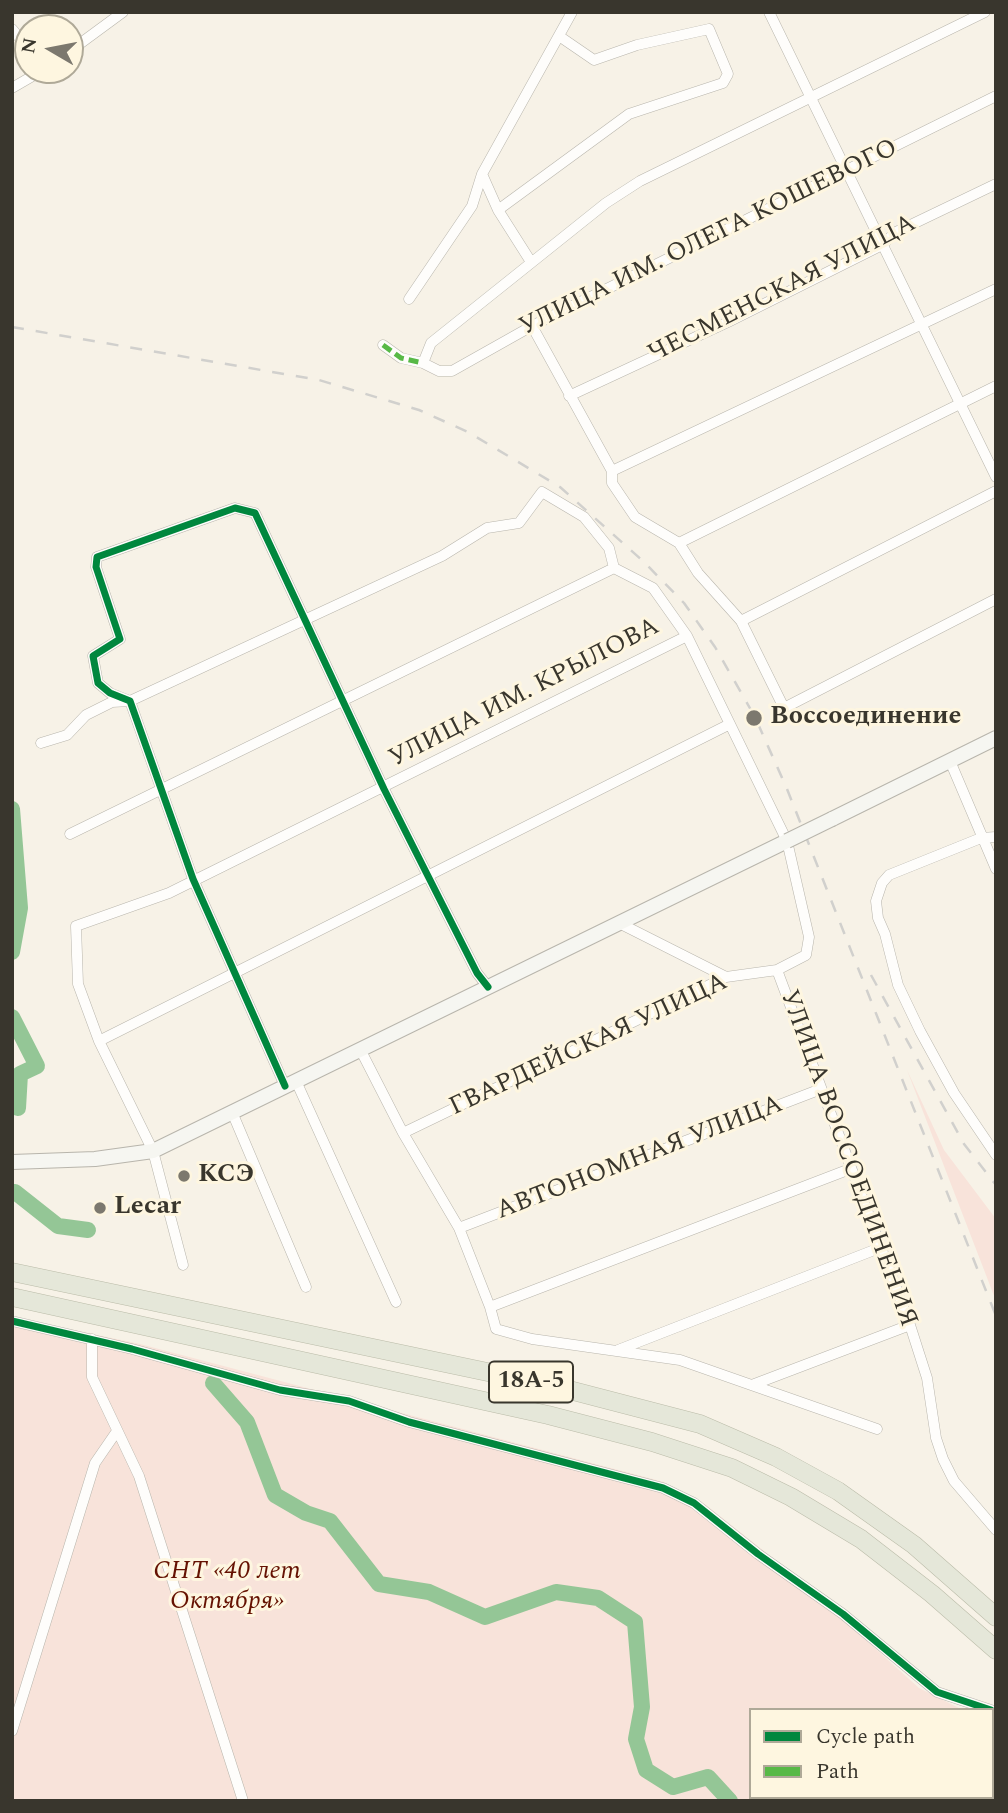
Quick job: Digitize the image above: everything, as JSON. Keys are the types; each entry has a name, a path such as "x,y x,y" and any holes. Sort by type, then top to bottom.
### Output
{"highway":[{"name":"18А-5","path":"12,1272 554,1386 700,1424 776,1457 838,1491 914,1545 996,1617"},
{"name":"18А-5","path":"12,1297 548,1415 640,1438 732,1468 791,1497 861,1539 932,1594 991,1646"}],"main road":[{"path":"12,1162 95,1159 153,1151 996,738"}],"street":[{"path":"84,41 123,12"},
{"path":"409,299 472,206 482,174 572,12"},
{"path":"769,12 808,97 996,477"},
{"path":"423,363 430,343 606,203 640,181 985,12"},
{"path":"498,210 629,114 723,83 728,74 709,29 637,45 594,60 559,36"},
{"name":"УЛИЦА ИМ. ОЛЕГА КОШЕВОГО","path":"383,345 401,358 423,363 439,371 452,371 533,326 996,96"},
{"path":"482,174 498,210 531,262"},
{"name":"ЧЕСМЕНСКАЯ УЛИЦА","path":"569,396 728,322 882,244 896,232 996,184"},
{"path":"612,471 996,289"},
{"path":"533,326 612,471 612,483 635,517 679,543 698,573 741,621 784,708 996,599"},
{"path":"679,543 996,386"},
{"path":"741,621 996,491"},
{"path":"41,743 67,735 86,715 112,702 130,701 442,555 487,528 519,523 542,492 584,517 608,548 614,568 345,702 70,834"},
{"path":"130,701 110,694 98,683 93,656 120,639 96,567 97,557 235,508 255,513 384,789 477,973 488,987"},
{"name":"УЛИЦА ВОССОЕДИНЕНИЯ","path":"614,568 653,588 687,636 787,841 809,937 806,956 778,970 910,1325 927,1378 936,1438 948,1470 954,1481 996,1530"},
{"name":"УЛИЦА ИМ. КРЫЛОВА","path":"99,1041 78,984 76,926 169,893 193,879 384,789 687,636"},
{"path":"130,701 193,879 234,973 396,1302"},
{"path":"183,1265 153,1151 99,1041 730,724"},
{"path":"950,761 996,869"},
{"path":"996,837 981,838 889,875 882,883 876,901 878,918 885,934 898,985 914,1020 954,1093 996,1155"},
{"path":"619,923 726,977"},
{"name":"ГВАРДЕЙСКАЯ УЛИЦА","path":"403,1133 726,977 778,970"},
{"path":"360,1049 403,1133 459,1228 496,1329 532,1339 680,1360 877,1429"},
{"name":"АВТОНОМНАЯ УЛИЦА","path":"459,1228 821,1089"},
{"path":"232,1112 306,1287"},
{"path":"490,1307 850,1169"},
{"path":"618,1350 881,1247"},
{"path":"12,1321 92,1339 280,1390 349,1401 409,1422 663,1488 694,1503 758,1554 843,1614 937,1692 987,1708"},
{"path":"752,1385 910,1325"},
{"path":"92,1339 92,1377 145,1495 243,1801"},
{"path":"12,1731 95,1463 117,1431"}],"green space":[{"path":"907,1070 944,1150 996,1219 996,1301"},
{"name":"СНТ «40 лет Октября»","path":"12,1317 140,1344 664,1482 706,1505 788,1570 919,1688 959,1708 749,1708 749,1799 942,1801 12,1801"}],"waterway":[{"path":"12,809 20,908 12,952"},
{"path":"12,1017 37,1066 20,1074 18,1108"},
{"path":"15,1192 58,1226 88,1230"},
{"path":"213,1383 247,1422 275,1495 306,1513 330,1521 379,1584 429,1592 485,1617 556,1592 598,1598 635,1622 642,1707 636,1739 646,1770 673,1787 708,1777 730,1801"}],"railway":[{"path":"12,327 319,380 419,410 468,432 560,487 643,561 684,603 715,647 755,717 787,789 996,1316"},
{"path":"871,975 964,1144 996,1185"}],"marked path":[{"path":"383,345 401,358 423,363"}],"cycle path":[{"path":"285,1086 193,879 130,701 110,693 98,683 93,656 120,639 96,567 97,557 235,508 255,513 384,789 477,973 488,987"},
{"path":"12,1321 132,1349 280,1390 349,1401 409,1422 663,1488 694,1503 758,1554 843,1614 937,1692 985,1708"}],"place":[{"name":"Воссоединение","path":"754,718"},
{"name":"КСЭ","path":"184,1176"},
{"name":"Lecar","path":"100,1208"}]}
